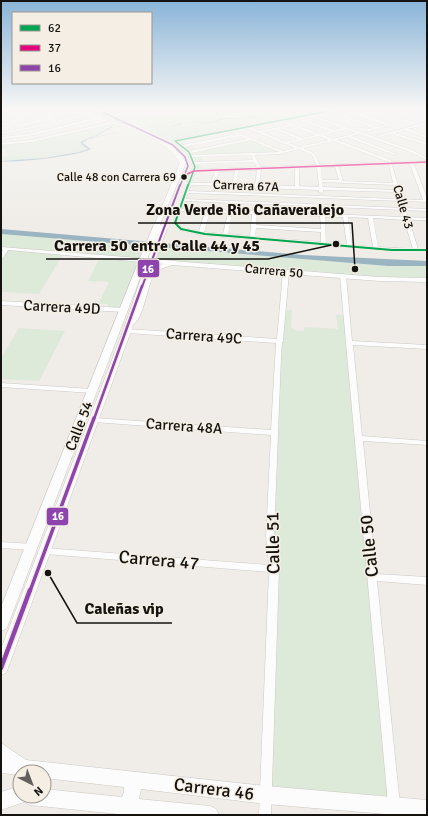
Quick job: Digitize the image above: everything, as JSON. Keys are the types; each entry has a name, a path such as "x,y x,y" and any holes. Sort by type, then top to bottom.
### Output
{"main road":[{"path":"170,147 187,156"},
{"path":"160,227 185,175 188,166 187,156"},
{"path":"160,227 182,163 187,156"},
{"path":"185,175 194,171 188,166"},
{"name":"Calle 54","path":"1,625 33,547 124,310 145,266 160,227"},
{"name":"Calle 54","path":"1,668 127,331 145,266"},
{"path":"1,751 17,764"},
{"name":"Carrera 46","path":"1,764 12,766"},
{"name":"Carrera 46","path":"52,771 395,810 427,810"},
{"path":"127,806 133,793 132,780"},
{"path":"1,793 12,794"},
{"path":"1,801 12,798"},
{"name":"Carrera 46","path":"52,798 210,815"}],"street":[{"path":"183,147 187,156 194,163 194,171 175,223 181,229 203,234 208,211"},
{"path":"187,156 221,147"},
{"path":"271,147 283,152"},
{"path":"187,156 283,152 302,147"},
{"name":"Calle 43","path":"351,147 392,163 396,184 416,250"},
{"path":"376,147 395,154"},
{"path":"401,147 427,159"},
{"path":"408,147 427,154"},
{"path":"298,148 313,154 316,158 321,189 324,244"},
{"path":"381,158 409,150"},
{"path":"252,154 259,168 252,238"},
{"path":"194,163 255,161"},
{"path":"187,192 427,201 411,162"},
{"path":"194,171 427,162"},
{"path":"337,165 341,182"},
{"path":"297,167 297,188"},
{"path":"234,185 237,169"},
{"path":"213,184 217,170"},
{"path":"320,181 396,184"},
{"name":"Carrera 67A","path":"190,184 398,191"},
{"path":"184,200 427,210"},
{"path":"180,210 427,219"},
{"path":"225,236 230,212"},
{"path":"346,216 350,246"},
{"path":"370,217 376,248"},
{"path":"254,226 323,230"},
{"name":"Carrera 50","path":"203,234 427,251"},
{"name":"Carrera 50","path":"203,234 203,238 385,252 427,251"},
{"path":"1,257 4,248"},
{"name":"Carrera 50","path":"4,248 145,266 157,261 379,279 427,280"},
{"name":"Calle 54","path":"145,266 157,261"},
{"path":"145,266 162,266 178,263"},
{"name":"Calle 51","path":"265,815 274,569 270,536 278,357 281,340 286,272"},
{"name":"Calle 50","path":"342,276 395,810"},
{"name":"Carrera 49D","path":"1,303 124,310"},
{"name":"Carrera 49C","path":"127,331 281,340"},
{"path":"349,343 427,348"},
{"path":"1,385 92,391"},
{"name":"Carrera 48A","path":"94,420 275,433"},
{"path":"358,438 427,443"},
{"path":"1,545 33,547"},
{"name":"Carrera 47","path":"45,551 274,569"},
{"path":"372,577 427,581"}],"green space":[{"path":"1,147 85,147 88,149 85,151 27,160 1,160 1,157 9,156 5,149 1,150"},
{"path":"180,147 193,147 199,150 213,147 271,147 283,152 202,156 202,164 199,166 203,167 203,170 194,171 193,162"},
{"path":"1,234 388,266 427,266 427,278 378,277 161,260 139,260 119,310 107,309 108,304 98,304 109,282 88,281 100,257 64,253 39,294 1,292"},
{"path":"283,310 292,310 291,328 297,331 304,331 304,327 338,329 336,315 346,315 394,799 266,786 270,536"},
{"path":"19,328 65,331 39,381 1,379 1,358"}],"water":[{"path":"85,147 91,149 75,154 33,160 8,162 1,161 44,158 88,149"},
{"path":"1,229 303,255 427,261 427,266 388,266 1,234"}],"transit line":[{"name":"16","path":"1,668 127,331 149,266 188,166 185,157 175,147"},
{"name":"62","path":"183,147 189,152 195,167 175,223 181,229 205,234 392,250 427,250"},
{"name":"37","path":"185,175 194,171 427,162"}],"place":[{"name":"Calle 48 con Carrera 69","path":"184,177"},
{"name":"Carrera 50 entre Calle 44 y 45","path":"336,244"},
{"name":"Zona Verde Rio Cañaveralejo","path":"355,269"},
{"name":"Caleñas vip","path":"48,573"}]}
